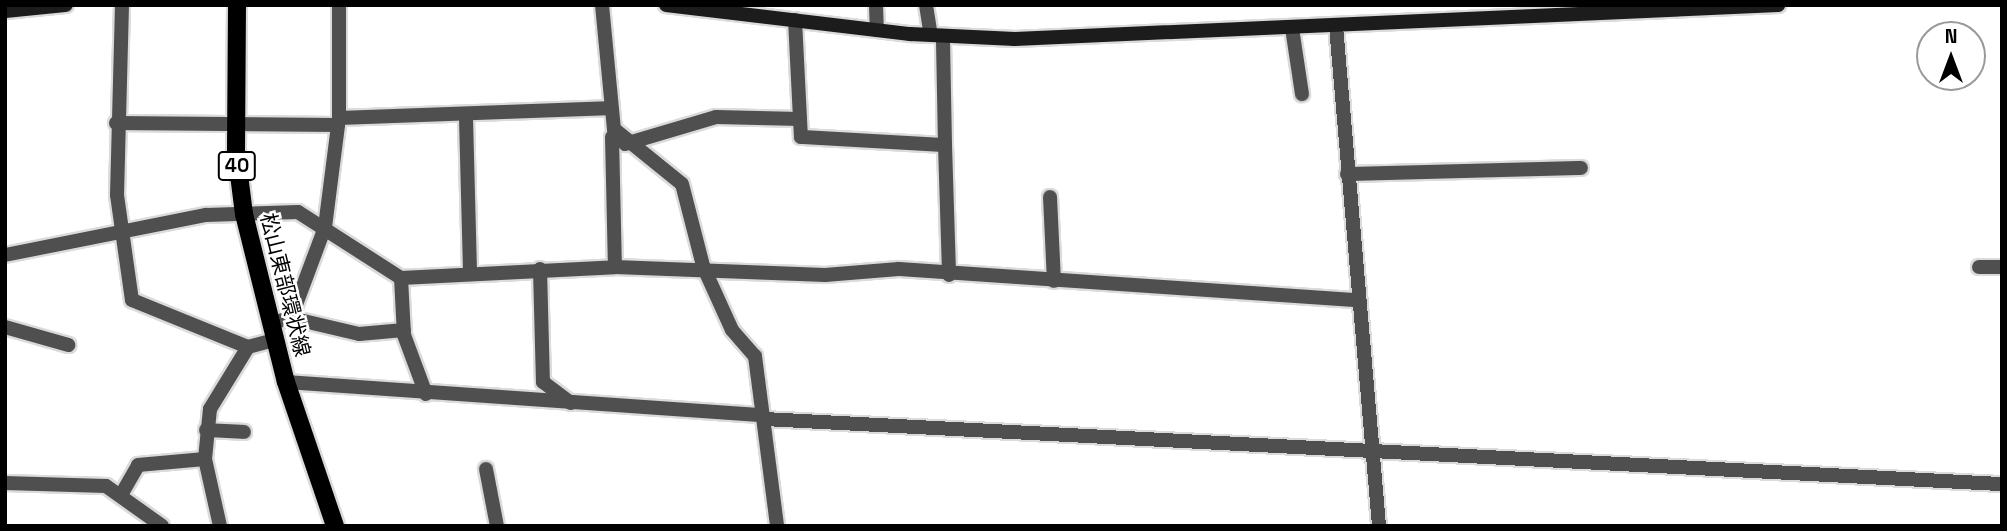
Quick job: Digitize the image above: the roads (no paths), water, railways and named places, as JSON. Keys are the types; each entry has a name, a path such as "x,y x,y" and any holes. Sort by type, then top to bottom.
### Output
{"main road":[{"path":"5,11 66,5"},
{"name":"松山東部環状線","path":"237,5 236,124 244,214 286,382 335,526"},
{"path":"666,5 937,36 1292,28 1778,5"}],"street":[{"path":"122,5 116,123 131,300 248,347"},
{"path":"220,526 205,459 209,409 248,347 292,318 326,226 338,121 339,5"},
{"path":"602,5 607,108 618,138 615,267"},
{"path":"876,5 877,30"},
{"path":"926,5 937,36 945,145 949,275"},
{"path":"795,20 801,137 945,145"},
{"path":"1336,26 1379,526"},
{"path":"1292,28 1302,94"},
{"path":"116,123 236,124 466,118 607,108"},
{"path":"597,146 618,138 716,117 800,119"},
{"path":"466,118 470,274"},
{"path":"618,138 673,171 682,184 703,266 732,330 755,356 777,526"},
{"path":"1348,174 1581,168"},
{"path":"1050,197 1054,281"},
{"path":"5,255 124,232 244,214 298,212 326,226 401,278 540,269 703,266 949,275 1358,300"},
{"path":"1979,267 2002,267"},
{"path":"540,269 543,382 571,403"},
{"path":"401,278 404,330 414,374 426,394"},
{"path":"292,318 359,334 404,330"},
{"path":"5,327 68,345"},
{"path":"286,382 763,417 1371,454 2002,484"},
{"path":"206,430 244,432"},
{"path":"121,495 138,465 205,459"},
{"path":"486,469 497,526"},
{"path":"5,483 81,481 121,495 162,526"}]}
